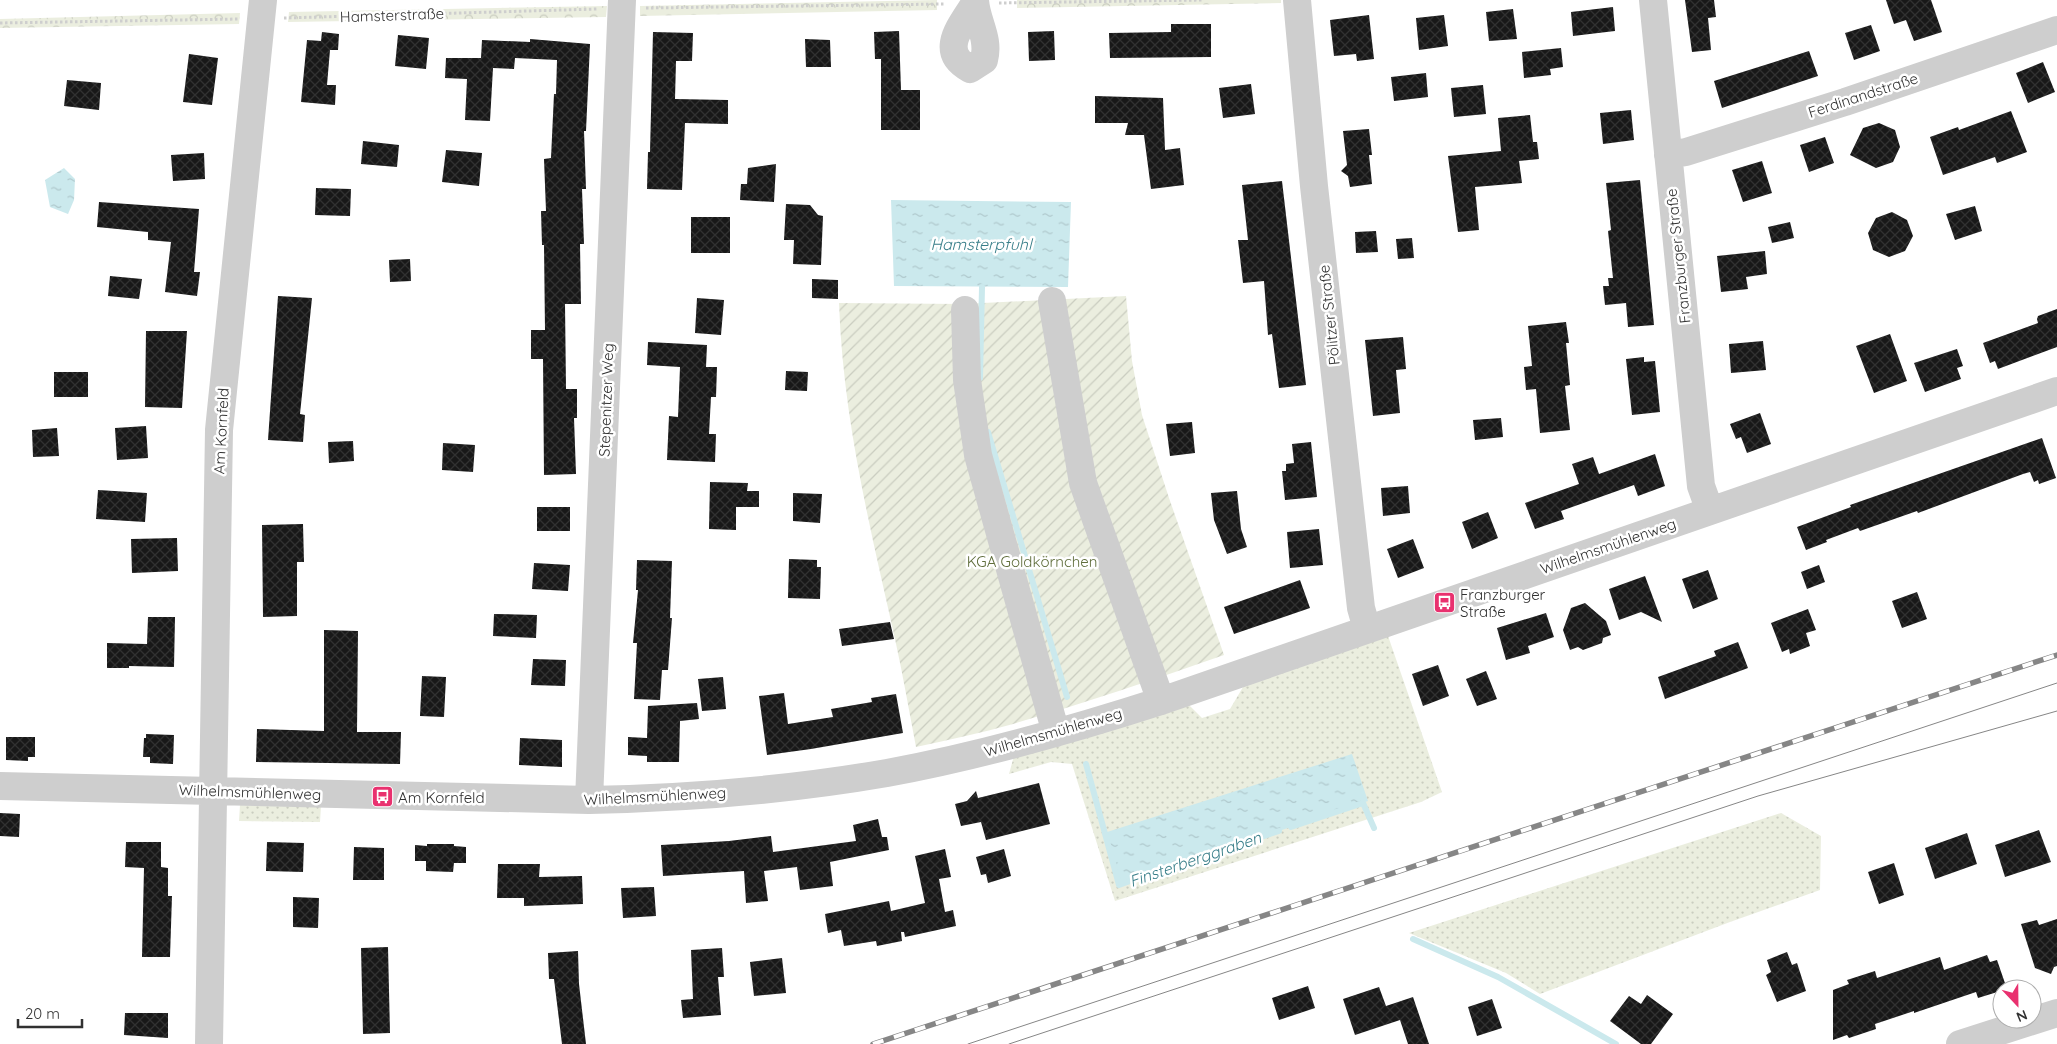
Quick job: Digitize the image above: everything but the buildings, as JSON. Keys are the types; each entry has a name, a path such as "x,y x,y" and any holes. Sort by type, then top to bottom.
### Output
{"street":[{"name":"Pölitzer Straße","path":"1297,0 1316,206 1361,608 1367,629"},
{"name":"Franzburger Straße","path":"1653,0 1701,486 1710,511"},
{"name":"Stepenitzer Weg","path":"590,800 622,4"},
{"name":"Am Kornfeld","path":"209,1044 219,430 262,9"},
{"name":"Ferdinandstraße","path":"1668,154 1686,152 1845,102 2057,30"},
{"path":"1052,301 1083,484 1161,700"},
{"path":"965,310 966,380 978,454 1056,733"},
{"name":"Wilhelmsmühlenweg","path":"0,786 590,800 665,798 730,793 856,778 959,758 1056,733 1161,700 2057,392"},
{"path":"1960,1044 2057,1013"}],"path":[{"name":"Hamsterstraße","path":"0,23 262,9 622,4 1203,0"}],"green space":[{"path":"937,0 937,10 640,16 640,6"},
{"path":"1017,0 1281,0 1281,3 1017,8"},
{"path":"607,6 606,17 288,22 289,12"},
{"path":"240,13 239,24 0,28 0,19"},
{"name":"KGA Goldkörnchen","path":"1126,296 1132,361 1142,415 1224,655 1119,691 1013,724 916,747 898,652 859,473 846,389 839,303 963,304"},
{"path":"1387,633 1442,792 1421,802 1115,901 1072,764 1051,762 1009,774 1014,756 1187,703 1202,718 1230,709 1246,682"},
{"path":"240,805 321,806 320,822 239,821"},
{"path":"1781,813 1821,836 1820,890 1540,994 1506,973 1409,933"}],"water":[{"path":"64,168 75,179 74,200 68,214 50,207 45,180"},
{"name":"Hamsterpfuhl","path":"891,200 1071,202 1068,287 894,286"},
{"path":"1352,754 1368,801 1119,885 1104,833"}],"waterway":[{"name":"Finsterberggraben","path":"980,378 982,287"},
{"name":"Finsterberggraben","path":"988,432 1067,697"},
{"name":"Finsterberggraben","path":"1086,764 1119,885 1155,872"},
{"name":"Finsterberggraben","path":"1291,827 1363,803 1374,828"},
{"name":"Finsterberggraben","path":"1227,848 1279,831"},
{"name":"Finsterberggraben","path":"1179,864 1215,852"},
{"name":"Finsterberggraben","path":"1413,939 1498,977 1616,1044"}],"tram line":[{"path":"968,1044 2057,683"},
{"path":"1009,1044 1758,796 2057,711"}],"railway":[{"path":"873,1044 2057,655"}],"place":[{"name":"Franzburger Straße","path":"1444,603"},
{"name":"Am Kornfeld","path":"382,797"}]}
